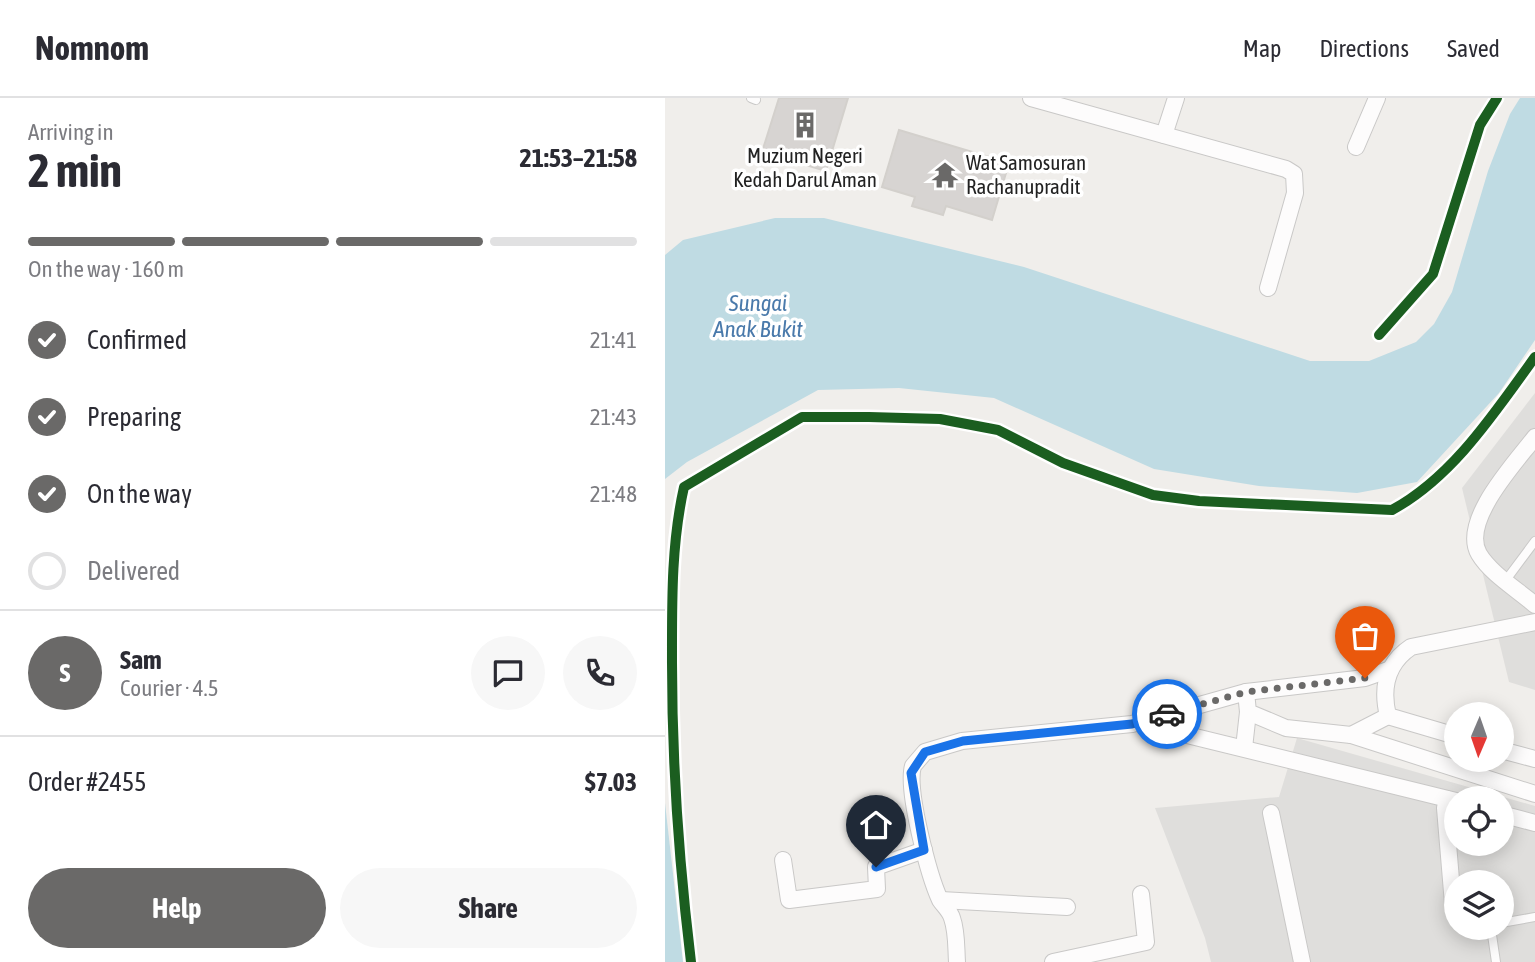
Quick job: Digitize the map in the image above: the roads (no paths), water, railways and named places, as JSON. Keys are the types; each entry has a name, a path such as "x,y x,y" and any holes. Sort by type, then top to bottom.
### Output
{"street":[{"path":"1031,98 1286,169 1294,174 1295,193 1268,288"},
{"path":"1164,135 1176,98"},
{"path":"1356,147 1377,98"},
{"path":"1535,438 1493,491 1477,522 1477,550 1535,605"},
{"path":"1388,716 1388,670 1395,657 1411,647 1535,622"},
{"path":"957,962 955,929 951,915 941,900 924,850 911,773 925,752 963,741 1132,724 1246,692 1365,678 1388,670"},
{"path":"1244,748 1248,712 1246,692"},
{"path":"1248,712 1286,728 1351,735 1535,794"},
{"path":"1351,735 1388,716 1444,732"},
{"path":"1175,732 1444,798"},
{"path":"1514,754 1535,760"},
{"path":"1272,813 1302,962"},
{"path":"1514,817 1535,823"},
{"path":"783,860 789,900 877,889 876,867 924,850"},
{"path":"1053,962 1146,942 1141,894"},
{"path":"941,900 1067,907"}],"lane":[{"path":"1506,580 1535,541"},
{"path":"1514,921 1535,917"},
{"path":"1493,940 1496,962"}],"water":[{"name":"Sungai Anak Bukit","path":"1520,98 1535,98 1535,340 1499,393 1417,482 1357,493 1259,486 1154,469 994,398 899,388 818,390 687,462 665,479 665,255 683,240 775,218 824,218 1024,267 1310,361 1369,361 1416,342 1434,324 1452,292 1488,171 1510,114"},
{"path":"665,803 683,962 665,962"}],"place":[{"name":"Muzium Negeri Kedah Darul Aman","path":"805,125"},
{"name":"Wat Samosuran Rachanupradit","path":"945,175"}]}
